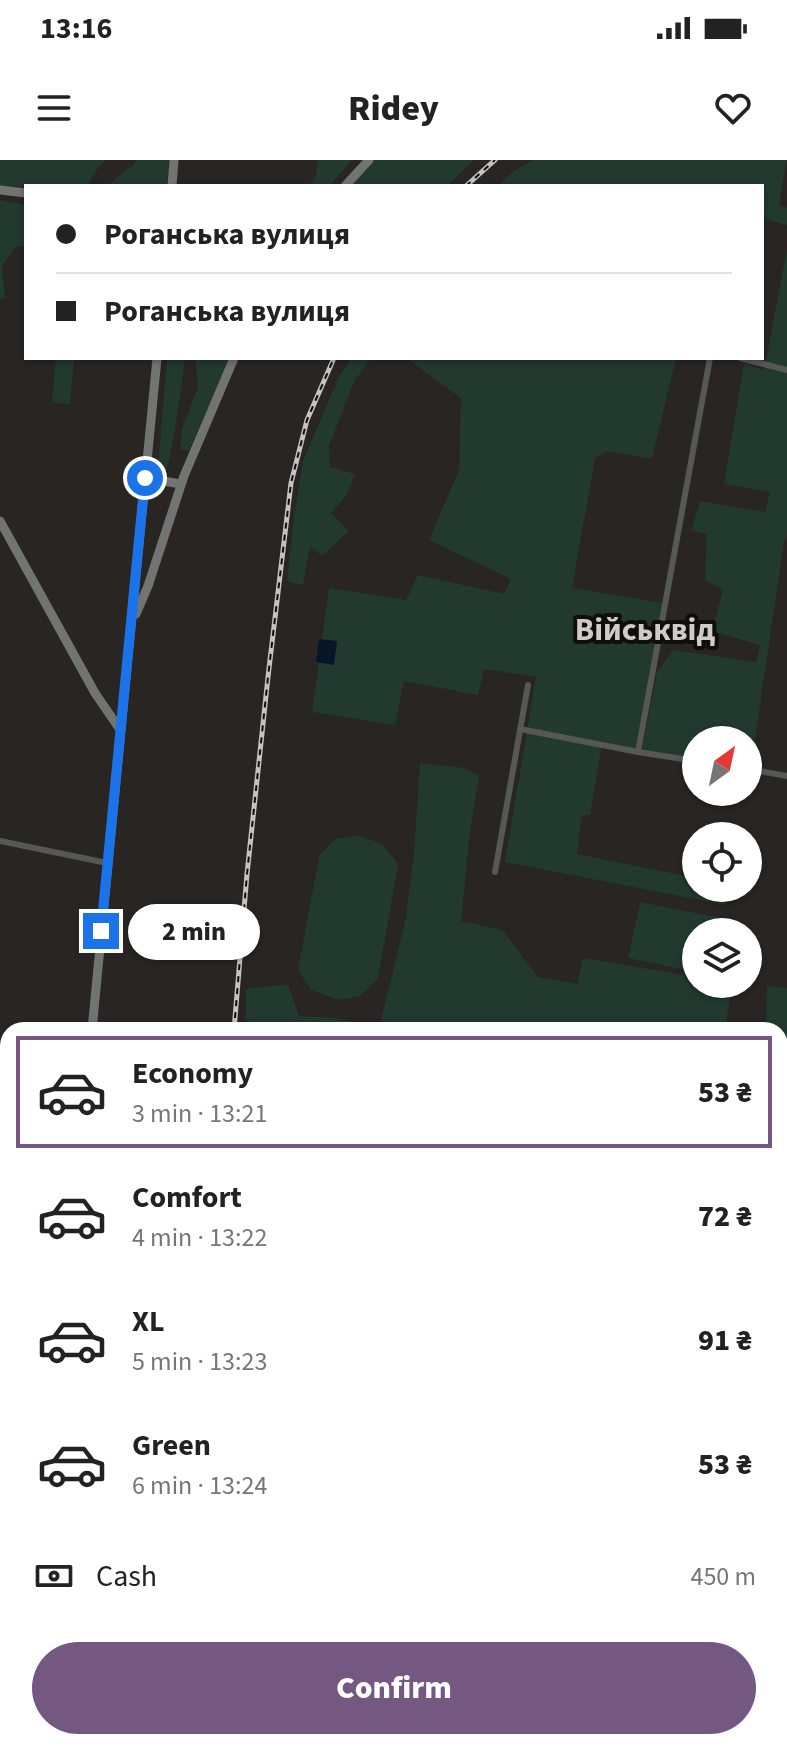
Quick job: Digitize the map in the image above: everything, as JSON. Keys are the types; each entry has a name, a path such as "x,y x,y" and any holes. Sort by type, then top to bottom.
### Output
{"main road":[{"path":"172,184 174,160"},
{"path":"347,184 369,160"},
{"path":"0,190 24,193"},
{"path":"93,1022 157,360"},
{"path":"132,625 181,484 233,360"},
{"path":"145,478 181,484"},
{"path":"0,521 95,693 121,731"}],"street":[{"path":"638,752 710,360"},
{"path":"748,360 787,370"},
{"path":"495,872 528,685"},
{"path":"520,729 682,759"},
{"path":"762,771 787,776"},
{"path":"0,841 107,863"}],"green space":[{"path":"0,160 105,160 88,184 0,186"},
{"path":"136,160 169,160 167,184 109,184"},
{"path":"317,160 352,160 331,184 310,184 316,176"},
{"path":"374,160 474,160 449,184 352,184"},
{"path":"533,160 787,160 779,205 787,208 787,225 764,219 764,184 500,184"},
{"path":"0,200 24,205 24,247 16,246 2,266 5,297 0,300"},
{"path":"787,249 787,535 757,726 682,726 682,756 642,750 657,672 674,650 756,662 760,645 712,631 723,590 705,580 707,534 691,531 700,501 765,512 770,492 724,484 744,364 764,370"},
{"path":"56,360 74,360 70,404 52,403"},
{"path":"167,360 185,360 167,468 162,471 158,467"},
{"path":"195,360 228,360 189,451 180,449 182,429 198,387"},
{"path":"351,360 370,360 354,382 329,446 330,467 355,474 346,496 331,513 349,531 322,556 310,546 303,585 287,581 303,461 339,376"},
{"path":"409,360 676,360 652,459 607,451 595,459 572,588 662,603 636,749 602,743 590,815 582,815 577,854 682,875 682,897 505,862 536,677 484,669 478,695 404,681 395,725 312,712 329,588 406,600 418,575 504,594 511,579 429,540 459,470 461,398"},
{"path":"420,763 465,768 479,776 461,921 502,930 538,977 577,984 583,958 682,975 682,998 730,998 726,1022 381,1022 406,917"},
{"path":"355,836 381,844 398,864 378,979 360,996 339,1000 311,990 298,970 319,856 335,839"},
{"path":"640,902 721,918 682,918 682,969 628,958"},
{"path":"288,984 299,1016 352,1022 246,1022 246,989"},
{"path":"767,986 787,988 787,1022 767,1022"}],"water":[{"path":"319,639 337,641 334,665 316,662"}],"railway":[{"path":"468,184 495,160"},
{"path":"235,1022 247,874 291,483 307,420 333,360"}],"district":[{"name":"Військвід","path":"645,629"}],"route":[{"path":"101,931 145,478"}]}
